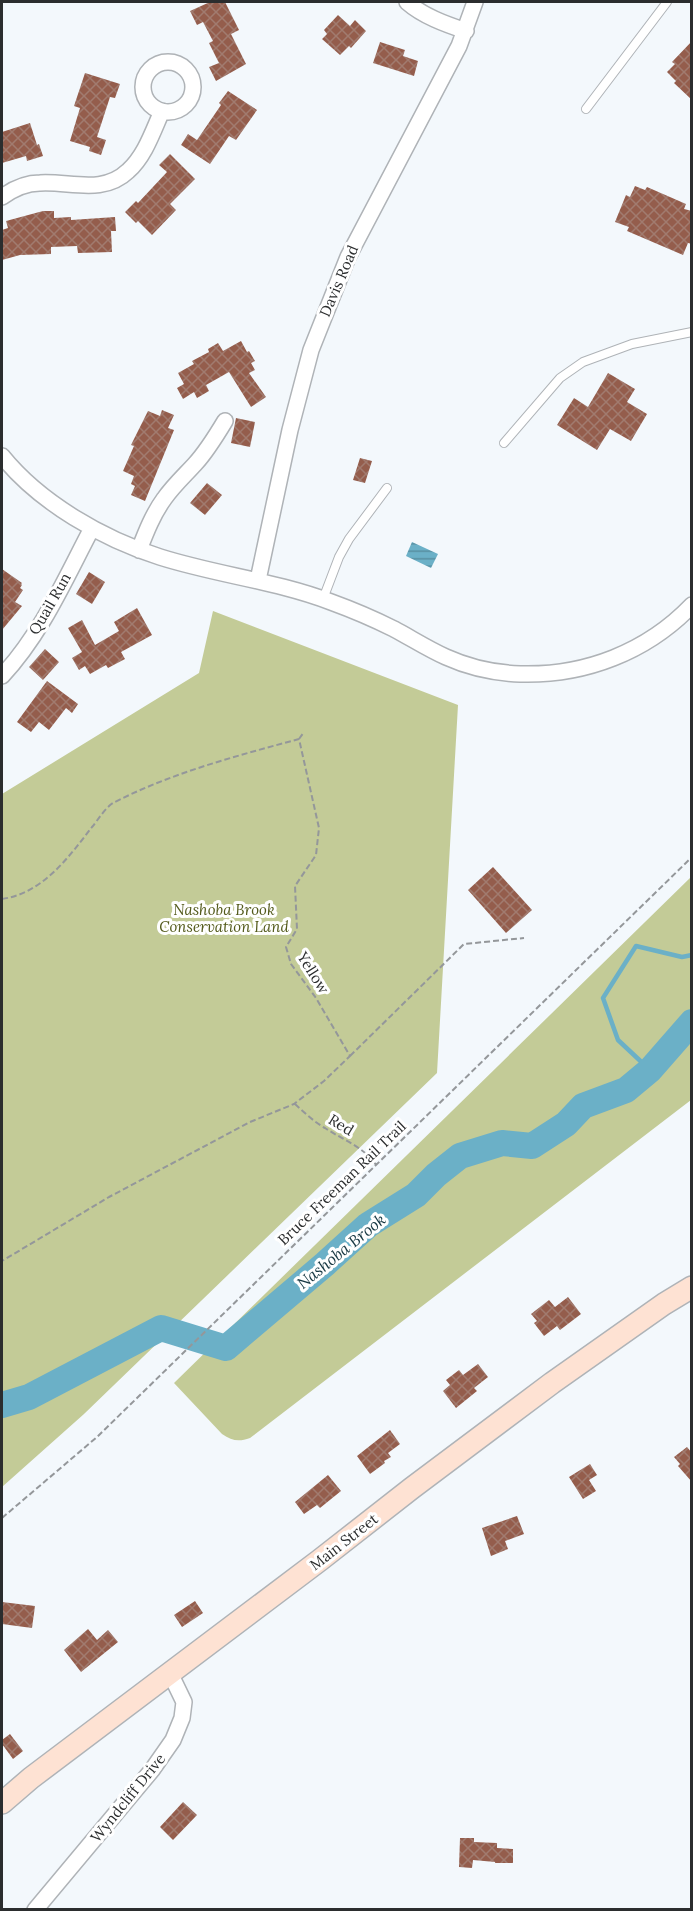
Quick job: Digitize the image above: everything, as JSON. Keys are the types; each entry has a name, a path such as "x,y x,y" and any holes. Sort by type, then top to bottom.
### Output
{"main road":[{"name":"Main Street","path":"2,1803 31,1778 552,1383 664,1304 692,1287"}],"street":[{"path":"406,2 431,17 466,31"},
{"name":"Davis Road","path":"258,580 290,430 311,350 340,275 361,229 466,31 476,2"},
{"path":"2,197 27,184 95,186 120,178 140,156 162,111"},
{"path":"139,549 151,520 163,500 176,482 196,463 225,421"},
{"path":"2,456 49,501 92,528 139,549 183,563 258,580 323,599 393,628 445,657 477,668 518,674 544,674 594,666 640,646 661,632 692,605"},
{"name":"Quail Run","path":"2,676 43,622 92,528"},
{"name":"Wyndcliff Drive","path":"35,1910 145,1779 174,1740 182,1718 184,1702 170,1673"}],"lane":[{"path":"586,109 667,2"},
{"path":"504,443 560,378 583,362 632,344 692,332"},
{"path":"323,599 339,557 349,539 387,488"}],"path":[{"path":"2,899 13,897 42,883 67,859 110,805 189,770 299,739 304,732"},
{"name":"Yellow","path":"299,739 319,828 316,855 295,886 297,929 286,948 291,964 316,998 350,1056"},
{"name":"Bruce Freeman Rail Trail","path":"2,1518 97,1437 692,857"},
{"path":"2,1261 109,1197 250,1122 294,1104 324,1081 464,944 524,938"},
{"name":"Red","path":"294,1104 323,1127 359,1148 376,1165"}],"green space":[{"name":"Nashoba Brook Conservation Land","path":"213,611 458,705 437,1073 84,1414 2,1487 2,794 199,673"},
{"path":"691,877 691,1100 250,1438 236,1440 222,1434 174,1383"}],"water":[{"path":"412,542 438,554 431,568 406,556"}],"building":[{"path":"210,2 225,2 239,30 231,34 246,64 216,81 209,67 219,63 209,43 213,41 203,22 197,25 190,11"},
{"path":"338,15 350,26 355,20 366,31 351,48 349,46 340,55 322,39 327,34 324,30"},
{"path":"692,41 692,100 674,83 676,81 667,72 675,64 672,62"},
{"path":"380,42 405,50 403,56 418,61 414,76 373,63"},
{"path":"85,73 120,84 115,98 110,97 97,137 106,140 101,155 89,151 90,147 70,141 80,108 74,106"},
{"path":"228,91 257,110 236,140 229,136 210,164 181,145 188,134 197,140"},
{"path":"30,123 43,156 27,161 26,156 2,163 2,132"},
{"path":"170,154 195,179 170,204 176,210 152,235 125,212 136,201 138,203 167,172 159,165"},
{"path":"635,186 645,190 647,187 686,204 684,209 692,211 692,244 688,243 683,255 627,231 629,227 615,222 626,195 630,197"},
{"path":"43,211 54,211 54,218 71,217 71,220 115,217 116,231 111,231 112,252 78,253 77,246 51,247 51,254 20,255 2,260 2,230 8,228 6,221"},
{"path":"241,341 255,361 251,363 255,370 249,373 266,397 251,407 229,372 206,385 209,391 197,398 194,392 183,399 177,388 184,384 178,373 194,364 192,361 209,352 208,349 218,343 223,351"},
{"path":"608,373 635,389 627,402 647,414 631,441 610,429 597,450 557,425 574,398 588,407"},
{"path":"162,410 174,415 168,428 174,430 145,501 131,495 135,486 131,484 134,476 123,471 134,446 131,445 148,411 160,416"},
{"path":"236,418 255,422 250,447 231,443"},
{"path":"360,458 372,461 365,483 353,480"},
{"path":"207,483 222,495 205,515 190,503"},
{"path":"2,569 22,583 20,588 23,590 15,602 22,606 2,630"},
{"path":"89,572 105,582 92,604 76,594"},
{"path":"137,608 152,635 121,652 125,659 108,668 106,665 90,674 85,666 79,670 72,658 82,652 68,628 82,620 95,645 119,631 114,622"},
{"path":"45,649 59,662 43,680 29,667"},
{"path":"47,681 78,704 72,713 66,708 49,730 39,722 31,732 17,722"},
{"path":"493,867 532,910 506,933 468,890"},
{"path":"568,1297 581,1314 560,1330 557,1326 544,1336 534,1323 537,1321 531,1314 549,1300 555,1307"},
{"path":"478,1364 488,1377 474,1388 477,1391 456,1408 443,1391 450,1385 446,1380 459,1370 463,1375"},
{"path":"390,1430 400,1444 388,1453 391,1457 384,1461 385,1463 370,1474 357,1456"},
{"path":"687,1447 692,1453 692,1482 678,1466 680,1464 674,1457"},
{"path":"590,1464 597,1475 589,1480 596,1491 583,1499 569,1477"},
{"path":"328,1475 341,1491 320,1508 317,1505 304,1514 295,1502"},
{"path":"517,1516 524,1534 505,1541 508,1549 491,1556 482,1528"},
{"path":"195,1601 203,1613 182,1627 174,1615"},
{"path":"2,1602 35,1606 32,1628 2,1624"},
{"path":"88,1629 97,1640 108,1630 118,1642 81,1672 64,1650"},
{"path":"10,1734 23,1751 13,1759 2,1744 2,1740"},
{"path":"183,1802 197,1815 173,1840 160,1827"},
{"path":"460,1838 474,1838 474,1842 497,1843 497,1848 513,1849 513,1863 473,1860 472,1868 459,1867"}],"waterway":[{"path":"650,1070 618,1040 603,998 636,946 682,957 692,955"},
{"name":"Nashoba Brook","path":"2,1405 29,1397 161,1328 226,1348 368,1225 416,1195 460,1156 502,1143 532,1146 566,1124 583,1106 626,1090 650,1070 692,1022"}]}
